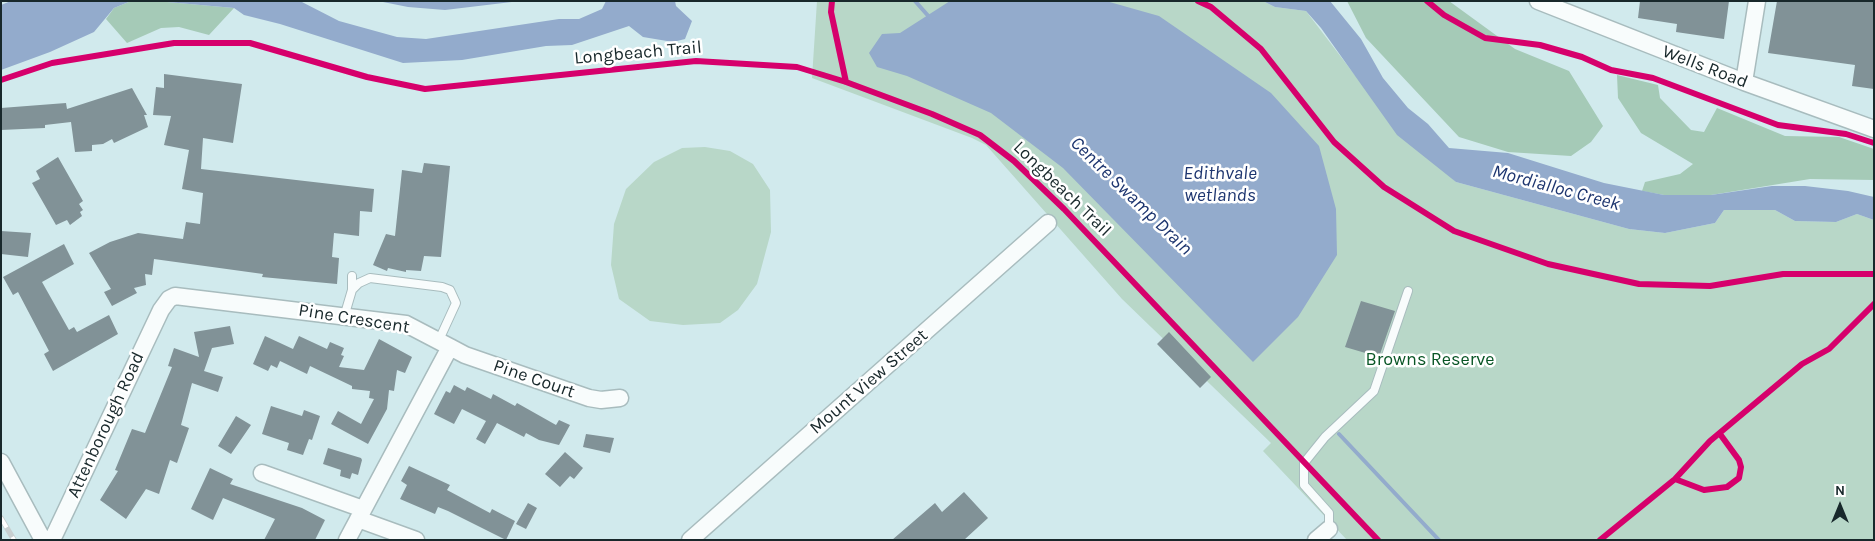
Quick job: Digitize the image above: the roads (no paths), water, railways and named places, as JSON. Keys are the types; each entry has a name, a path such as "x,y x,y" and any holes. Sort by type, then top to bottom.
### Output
{"street":[{"name":"Wells Road","path":"1538,1 1744,82 1874,129"},
{"path":"1744,82 1756,1"},
{"name":"Mount View Street","path":"690,540 1048,223"},
{"name":"Pine Crescent","path":"161,310 169,299 183,296 406,324 444,343"},
{"name":"Attenborough Road","path":"52,540 161,310"},
{"path":"347,540 444,343"},
{"name":"Pine Court","path":"444,343 465,355 589,398 601,400 620,398"},
{"path":"1,462 43,540"},
{"path":"262,473 361,514 416,540"},
{"path":"1316,540 1328,529"}],"lane":[{"path":"344,316 352,290 352,276"},
{"path":"352,290 359,283 370,278 442,287 450,290 456,303 444,343"},
{"path":"1328,529 1328,513 1304,485 1304,463 1325,437 1374,391 1408,291"}],"water":[{"path":"11,1 131,1 114,8 94,32 50,52 1,70 1,5"},
{"path":"156,1 300,1 339,21 397,37 426,39 559,19 579,19 602,9 606,1 675,1 676,6 692,21 685,39 673,42 643,37 629,26 572,45 546,46 462,60 403,63 280,24 244,15 234,8"},
{"path":"378,1 520,1 445,10 408,7"},
{"name":"Edithvale wetlands","path":"950,1 1106,1 1159,16 1271,93 1319,146 1336,209 1337,255 1298,317 1253,362 1063,168 991,113 907,76 877,67 869,53 882,34 900,33"},
{"name":"Mordialloc Creek","path":"1263,1 1330,1 1361,39 1383,78 1408,108 1428,124 1449,148 1508,153 1604,183 1664,195 1711,195 1772,186 1805,186 1848,191 1874,197 1874,220 1857,214 1836,222 1795,221 1775,210 1724,210 1715,223 1665,233 1629,229 1456,182 1397,135 1321,28 1306,11 1275,7"}],"waterway":[{"name":"Centre Swamp Drain","path":"915,1 931,19"},
{"path":"1339,434 1439,540"}],"railway":[{"path":"1,518 14,540"}],"park label":[{"name":"Browns Reserve","path":"1430,360"}]}
